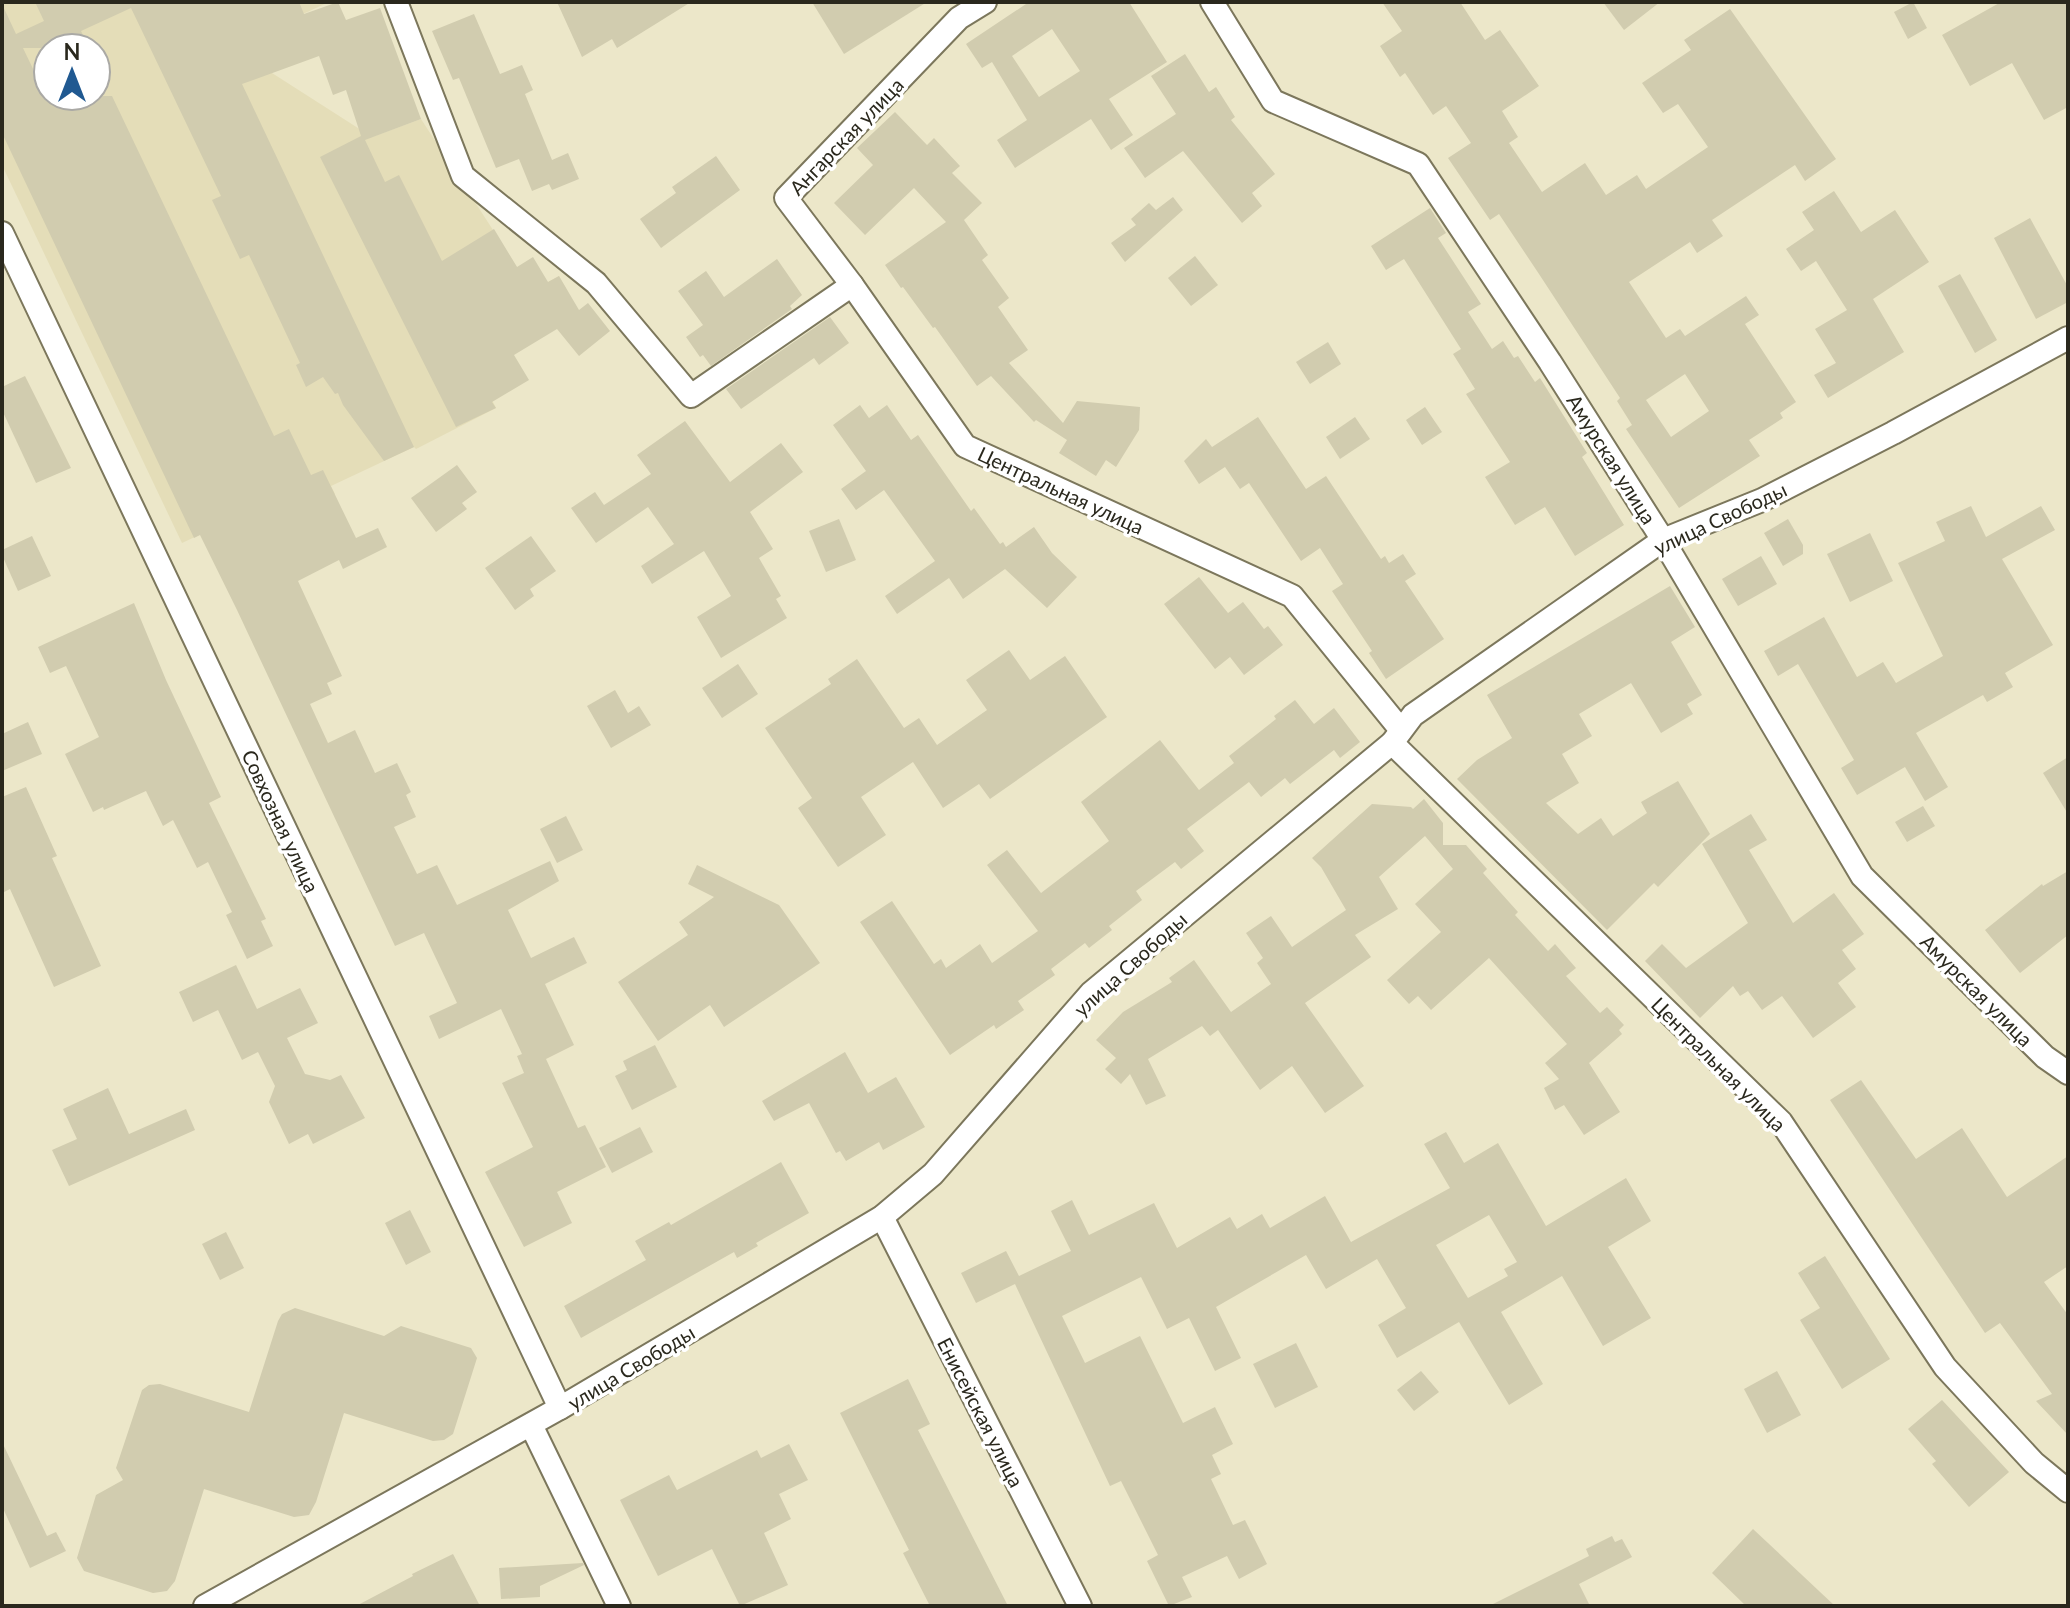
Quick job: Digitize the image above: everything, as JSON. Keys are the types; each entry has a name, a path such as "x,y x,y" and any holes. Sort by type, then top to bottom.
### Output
{"street":[{"path":"396,2 463,176 596,283 691,396 852,285"},
{"name":"Ангарская улица","path":"852,285 786,198 959,18 985,2"},
{"name":"Амурская улица","path":"1212,2 1273,101 1418,164 1550,362 1663,540 1862,876 2045,1057 2068,1073"},
{"name":"Совхозная улица","path":"2,233 560,1408"},
{"name":"Центральная улица","path":"852,285 965,446 1292,596 1396,737 1781,1122 1945,1367 2034,1463 2068,1491"},
{"name":"улица Свободы","path":"205,1606 531,1425 882,1217 933,1174 1091,993 1396,737 1413,715 1663,540 1762,500 2068,338"},
{"name":"Енисейская улица","path":"882,1217 1080,1606"},
{"path":"531,1425 619,1606"}],"shaded area":[{"path":"2,2 329,2 242,42 250,59 372,137 421,119 517,267 548,282 559,276 568,292 468,352 496,408 416,449 414,447 331,486 335,494 302,509 293,491 182,543 2,165"}],"building":[{"path":"35,2 299,2 304,14 338,2 346,20 380,8 421,119 365,140 385,182 399,175 442,261 494,229 517,267 533,257 548,282 559,276 579,310 588,303 610,331 579,356 557,329 514,355 529,380 492,402 496,408 456,427 320,157 361,136 346,90 333,95 319,56 242,84 414,447 384,461 343,405 338,393 335,394 323,377 306,387 296,365 300,363 249,255 240,259 212,200 221,196 131,8 81,32 32,32 32,48 23,48 32,67 32,112 112,112 112,96 274,436 289,429 311,475 323,470 356,538 378,528 387,547 343,569 339,560 298,581 342,676 327,683 332,694 310,704 328,743 355,730 375,773 397,763 411,792 406,795 416,817 394,827 417,874 437,865 457,905 550,861 559,881 508,910 531,958 574,937 587,963 545,984 574,1045 546,1059 578,1128 585,1125 606,1167 557,1192 572,1223 524,1247 485,1172 533,1147 502,1083 524,1073 517,1056 522,1054 501,1009 439,1039 429,1016 457,1003 424,933 395,946 237,610 200,535 194,538 2,133 2,4 16,34 44,21"},
{"path":"557,2 691,2 617,48 612,39 582,57"},
{"path":"812,2 927,2 844,54"},
{"path":"1029,2 1129,2 1167,62 1109,99 1133,135 1111,150 1091,119 1015,168 997,140 1027,120 992,62 982,68 966,44","holes":["1052,29 1080,71 1039,97 1012,56"]},
{"path":"1382,2 1460,2 1485,40 1500,30 1539,86 1502,111 1518,137 1509,143 1542,192 1585,163 1606,195 1637,175 1646,189 1708,147 1678,104 1663,113 1642,83 1691,50 1684,40 1730,9 1836,159 1805,181 1795,165 1712,220 1723,236 1697,253 1690,242 1629,282 1666,338 1680,329 1685,336 1746,296 1759,315 1745,324 1796,402 1780,413 1783,418 1749,440 1760,456 1679,508 1626,429 1632,425 1617,401 1620,398 1539,274 1499,214 1490,220 1448,158 1471,143 1446,106 1433,115 1405,73 1400,77 1380,46 1402,31","holes":["1685,374 1709,411 1671,437 1646,400"]},
{"path":"1603,2 1660,2 1624,30"},
{"path":"1913,2 1927,28 1908,39 1894,12"},
{"path":"2001,2 2068,2 2068,107 2044,120 2012,63 1970,86 1942,35"},
{"path":"474,14 500,74 522,65 533,90 525,94 552,160 568,153 579,179 552,190 549,184 532,191 519,159 496,168 459,78 453,80 432,31"},
{"path":"1185,54 1209,92 1216,87 1235,117 1231,120 1275,174 1252,193 1262,206 1242,223 1183,151 1145,178 1124,148 1176,114 1151,76"},
{"path":"895,112 927,145 934,138 960,166 952,173 982,203 964,220 988,255 982,260 1009,298 998,307 1028,350 1009,363 1063,423 1077,401 1140,407 1139,430 1116,467 1106,460 1096,476 1059,453 1067,440 1036,420 1034,422 991,376 977,386 935,327 901,288 885,265 946,222 914,188 865,235 834,203 873,165 857,148"},
{"path":"716,156 740,190 661,248 640,219 676,193 672,187"},
{"path":"1834,191 1861,232 1895,210 1929,262 1873,299 1904,352 1828,398 1814,375 1836,363 1815,329 1847,310 1816,261 1801,271 1786,249 1814,230 1802,212"},
{"path":"1173,197 1183,210 1125,262 1111,243 1136,225 1131,219 1149,203 1156,210"},
{"path":"1430,208 1446,233 1438,238 1481,304 1468,312 1492,349 1503,341 1514,358 1518,356 1535,382 1540,378 1587,453 1582,457 1624,525 1575,556 1545,507 1515,525 1485,477 1510,462 1466,394 1475,389 1453,354 1461,349 1404,259 1386,270 1371,246"},
{"path":"2030,218 2068,287 2068,302 2036,319 1994,238"},
{"path":"1195,256 1218,285 1191,306 1168,278"},
{"path":"777,259 802,295 790,306 792,309 711,366 703,355 700,357 686,337 703,325 678,291 706,271 724,297"},
{"path":"1960,274 1997,340 1975,353 1938,286"},
{"path":"830,317 849,343 819,365 814,358 741,409 726,389"},
{"path":"1328,342 1341,364 1310,384 1296,362"},
{"path":"25,376 71,468 36,483 2,410 2,387"},
{"path":"860,405 869,418 887,405 911,440 918,435 971,511 974,508 1000,544 1003,542 1006,547 1034,527 1052,553 1077,577 1047,608 1005,569 963,599 949,578 897,614 885,596 935,561 884,490 856,510 841,489 866,471 833,425"},
{"path":"1425,407 1442,432 1422,445 1406,420"},
{"path":"1258,417 1306,489 1326,476 1381,559 1385,556 1389,563 1403,554 1416,574 1405,581 1444,639 1386,679 1369,653 1372,651 1332,591 1343,584 1320,548 1301,561 1249,483 1240,489 1225,467 1199,484 1184,461 1206,439 1212,447"},
{"path":"1355,417 1370,439 1340,459 1326,437"},
{"path":"685,421 730,482 781,443 803,472 750,512 773,549 759,558 781,596 776,599 787,618 721,658 697,617 731,596 704,551 652,584 641,566 674,544 648,507 596,543 571,508 595,492 604,505 651,474 637,455"},
{"path":"457,465 477,492 462,503 467,509 436,532 411,498"},
{"path":"1971,506 1986,537 2041,506 2055,530 2002,559 2053,645 2005,673 2013,687 1987,702 1983,695 1916,733 1948,787 1925,801 1905,767 1857,795 1841,768 1854,760 1798,664 1778,676 1764,651 1824,617 1857,677 1883,662 1896,683 1943,656 1898,563 1945,541 1936,522"},
{"path":"839,519 856,560 826,572 809,531"},
{"path":"1788,519 1803,545 1803,554 1783,566 1764,533"},
{"path":"1870,533 1893,581 1850,602 1827,554"},
{"path":"32,536 51,576 18,591 2,550"},
{"path":"531,536 556,571 530,589 534,596 515,610 485,568"},
{"path":"1761,556 1777,584 1738,606 1722,579"},
{"path":"1199,577 1228,613 1243,602 1264,629 1268,626 1283,645 1244,675 1230,657 1215,669 1164,604"},
{"path":"1670,586 1695,627 1671,642 1702,695 1687,704 1693,714 1661,733 1631,683 1579,714 1592,736 1562,754 1579,783 1546,803 1578,834 1601,818 1613,836 1647,813 1641,802 1678,781 1710,834 1658,887 1654,883 1607,930 1457,779 1477,760 1512,738 1487,695"},
{"path":"134,603 221,797 209,803 266,919 261,921 273,946 247,959 226,915 232,912 208,862 197,868 173,820 163,826 146,791 93,812 65,754 99,737 66,666 50,673 38,647"},
{"path":"1009,650 1030,680 1065,656 1107,717 990,799 979,784 943,808 913,762 861,797 886,835 838,867 798,808 812,798 765,728 831,684 828,679 857,659 904,728 919,718 937,745 987,710 966,680"},
{"path":"738,664 758,694 722,718 702,688"},
{"path":"615,690 628,713 639,706 651,725 611,748 587,706"},
{"path":"1295,700 1314,724 1334,708 1360,742 1340,758 1334,750 1290,784 1285,778 1261,797 1249,782 1187,829 1204,851 1181,869 1175,862 1136,891 1142,900 1109,926 1112,930 1089,948 1085,943 1051,969 1055,975 1018,1001 1024,1010 996,1029 994,1025 950,1055 860,922 892,901 934,964 941,959 946,968 980,944 992,963 1038,931 987,865 1007,850 1041,893 1109,841 1081,802 1160,740 1199,790 1234,763 1229,756"},
{"path":"28,722 42,754 2,771 2,734"},
{"path":"2068,757 2068,814 2043,773"},
{"path":"26,787 57,856 52,858 101,966 54,987 10,889 2,893 2,797"},
{"path":"1424,799 1443,823 1443,845 1466,845 1487,869 1483,873 1518,912 1515,915 1548,951 1555,944 1576,968 1566,976 1600,1013 1607,1007 1624,1025 1619,1030 1622,1034 1589,1063 1620,1112 1584,1135 1564,1105 1555,1110 1544,1088 1559,1079 1545,1063 1567,1044 1489,958 1431,1010 1418,996 1409,1004 1387,980 1441,932 1415,904 1453,869 1425,836 1379,877 1398,909 1355,935 1371,957 1305,1003 1364,1086 1325,1113 1292,1066 1260,1090 1218,1030 1210,1036 1202,1026 1148,1059 1166,1096 1146,1105 1130,1074 1121,1084 1105,1069 1116,1058 1096,1040 1123,1012 1172,982 1169,978 1194,960 1231,1012 1271,984 1257,963 1263,958 1246,933 1271,916 1292,947 1346,910 1321,867 1312,858 1372,804 1413,809"},
{"path":"1923,806 1935,826 1907,842 1895,822"},
{"path":"1751,814 1767,840 1749,850 1793,923 1834,893 1864,934 1842,950 1856,969 1838,983 1856,1007 1813,1038 1782,996 1762,1010 1748,991 1740,996 1733,986 1700,1018 1645,961 1662,944 1686,968 1748,923 1702,844"},
{"path":"566,816 583,850 557,863 540,829"},
{"path":"697,865 779,905 820,963 724,1027 710,1005 658,1041 618,982 688,935 679,922 714,897 688,884"},
{"path":"2068,871 2068,935 2020,973 1985,930 2042,884"},
{"path":"236,965 257,1009 300,988 318,1023 287,1038 305,1074 330,1080 341,1075 365,1118 313,1144 308,1134 289,1144 269,1102 275,1086 258,1052 242,1060 218,1010 193,1022 179,992"},
{"path":"655,1045 677,1087 632,1110 615,1076 627,1070 623,1061"},
{"path":"845,1052 868,1093 896,1077 925,1127 883,1150 879,1142 846,1161 840,1151 836,1153 809,1103 774,1121 762,1101"},
{"path":"1861,1080 1916,1159 1962,1128 2007,1197 2068,1156 2068,1266 2044,1282 2068,1315 2068,1435 2036,1401 2052,1394 2000,1323 1985,1333 1830,1100"},
{"path":"108,1088 129,1134 186,1109 195,1130 69,1186 52,1150 77,1139 63,1109"},
{"path":"640,1127 653,1152 612,1173 599,1148"},
{"path":"1446,1132 1464,1163 1498,1143 1546,1226 1626,1178 1651,1221 1608,1247 1651,1318 1603,1346 1562,1276 1501,1312 1543,1384 1509,1405 1459,1322 1397,1358 1378,1325 1406,1308 1377,1259 1326,1289 1306,1255 1216,1307 1241,1358 1215,1371 1189,1318 1167,1329 1141,1277 1062,1316 1085,1363 1140,1336 1183,1423 1215,1407 1233,1444 1212,1455 1221,1474 1211,1479 1233,1525 1245,1520 1267,1564 1239,1579 1227,1556 1182,1577 1192,1597 1169,1606 1147,1561 1158,1555 1121,1481 1110,1486 1015,1284 976,1303 961,1273 1006,1251 1019,1276 1071,1251 1051,1211 1072,1200 1089,1235 1154,1203 1177,1248 1230,1217 1237,1229 1262,1214 1270,1228 1325,1196 1351,1242 1450,1188 1424,1144","holes":["1489,1215 1517,1262 1504,1269 1508,1276 1468,1298 1436,1245"]},
{"path":"781,1162 809,1213 756,1243 758,1246 737,1258 734,1252 581,1338 564,1306 646,1260 635,1241 669,1222 671,1225"},
{"path":"410,1210 431,1252 406,1265 385,1223"},
{"path":"226,1232 244,1268 220,1280 202,1244"},
{"path":"1825,1256 1890,1359 1842,1389 1800,1320 1820,1308 1798,1273"},
{"path":"295,1308 384,1336 401,1326 471,1348 477,1358 453,1434 444,1440 433,1441 344,1413 316,1502 309,1515 294,1517 204,1489 175,1581 167,1591 153,1593 84,1571 77,1558 96,1495 123,1480 116,1468 142,1390 149,1385 160,1384 249,1412 278,1321 282,1314"},
{"path":"1296,1343 1318,1387 1275,1408 1253,1364"},
{"path":"1421,1371 1439,1392 1414,1411 1397,1390"},
{"path":"1777,1371 1801,1415 1767,1433 1744,1389"},
{"path":"908,1379 930,1424 918,1430 1008,1606 930,1606 903,1553 909,1550 840,1413"},
{"path":"1942,1400 2009,1472 1969,1507 1932,1464 1936,1461 1908,1429"},
{"path":"2,1442 47,1536 56,1532 66,1551 30,1568 2,1506"},
{"path":"789,1444 808,1480 779,1494 791,1519 764,1533 788,1585 740,1606 712,1549 658,1576 620,1500 669,1475 677,1490 757,1450 761,1458"},
{"path":"1753,1529 1835,1606 1746,1606 1712,1573"},
{"path":"1612,1536 1615,1542 1622,1539 1632,1557 1579,1584 1590,1606 1489,1606 1589,1556 1586,1549"},
{"path":"453,1554 480,1606 356,1606 412,1574"},
{"path":"583,1563 540,1586 540,1597 501,1599 499,1568"}]}
